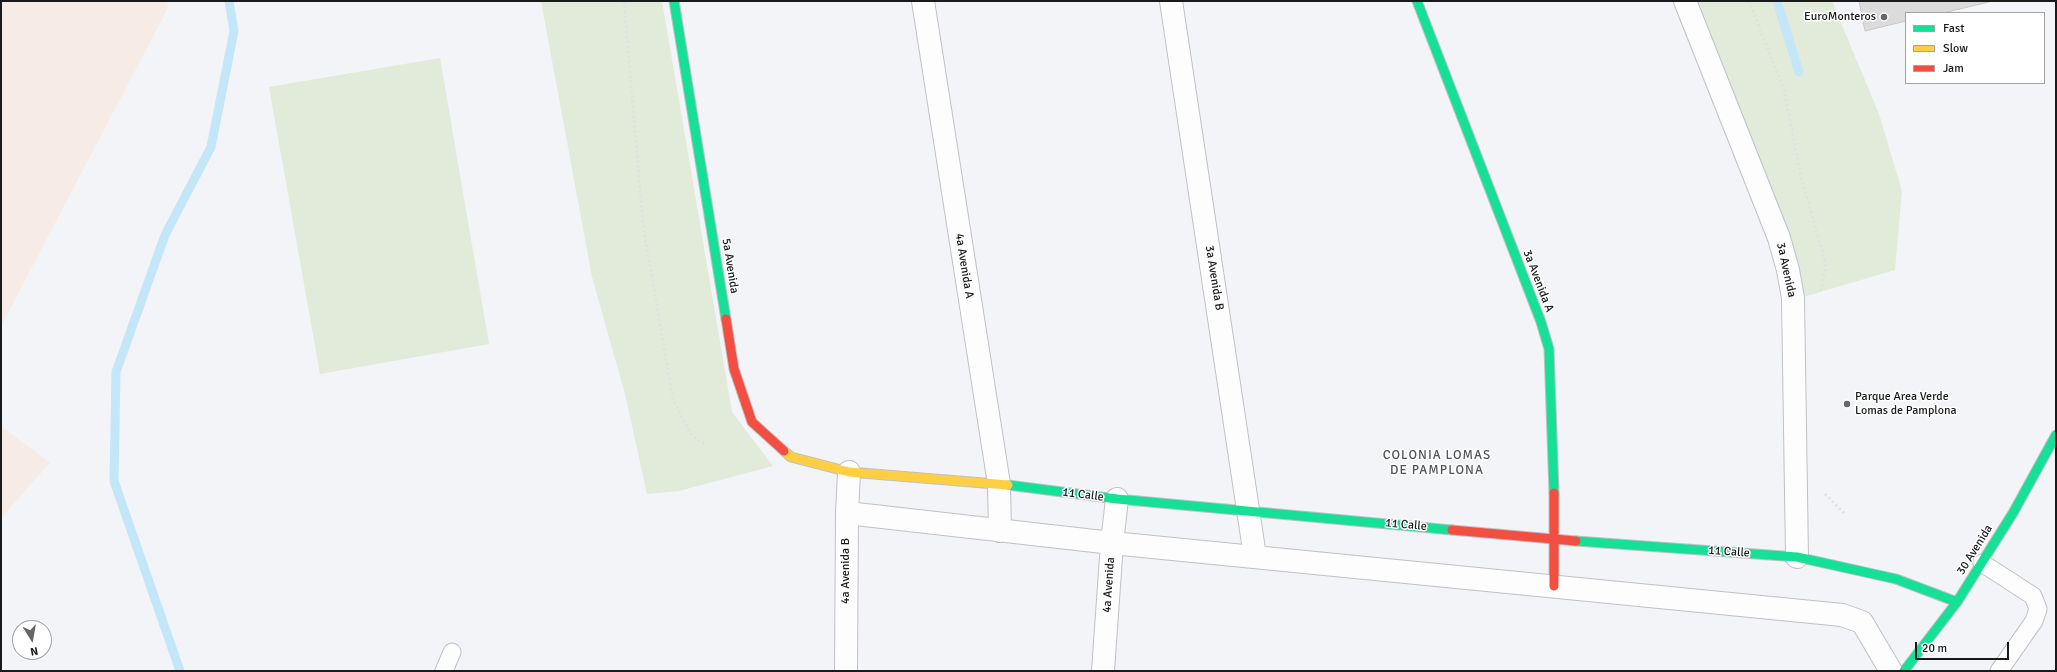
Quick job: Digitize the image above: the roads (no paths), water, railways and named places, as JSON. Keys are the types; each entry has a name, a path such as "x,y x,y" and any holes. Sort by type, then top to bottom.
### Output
{"street":[{"name":"5a Avenida","path":"674,1 734,369 752,422 791,457 849,472"},
{"name":"4a Avenida A","path":"923,1 999,484 1000,531"},
{"name":"3a Avenida B","path":"1171,1 1250,511 1255,556"},
{"name":"3a Avenida A","path":"1417,1 1541,322 1549,348 1555,539 1554,586"},
{"name":"3a Avenida","path":"1685,1 1779,238 1788,270 1793,298 1797,557"},
{"name":"30 Avenida","path":"1904,671 1957,602 2013,513 2056,435"},
{"name":"11 Calle","path":"849,472 999,484 1117,499 1555,539 1797,557 1896,579 1957,602"},
{"name":"4a Avenida B","path":"846,671 847,513 849,472"},
{"name":"4a Avenida","path":"1103,671 1112,543 1117,499"},
{"path":"847,513 1112,543 1255,556 1842,616 1862,622 1891,671"}],"lane":[{"path":"1982,563 2033,596 2038,609 2034,621 1999,671"},
{"path":"444,671 452,652"}],"waterway":[{"path":"180,671 114,481 116,372 165,235 211,147 234,31 229,1"},
{"path":"1777,1 1799,72"}],"place":[{"name":"EuroMonteros","path":"1884,17"},
{"name":"Parque Area Verde Lomas de Pamplona","path":"1847,404"}],"district":[{"name":"COLONIA LOMAS DE PAMPLONA","path":"1437,464"}]}
